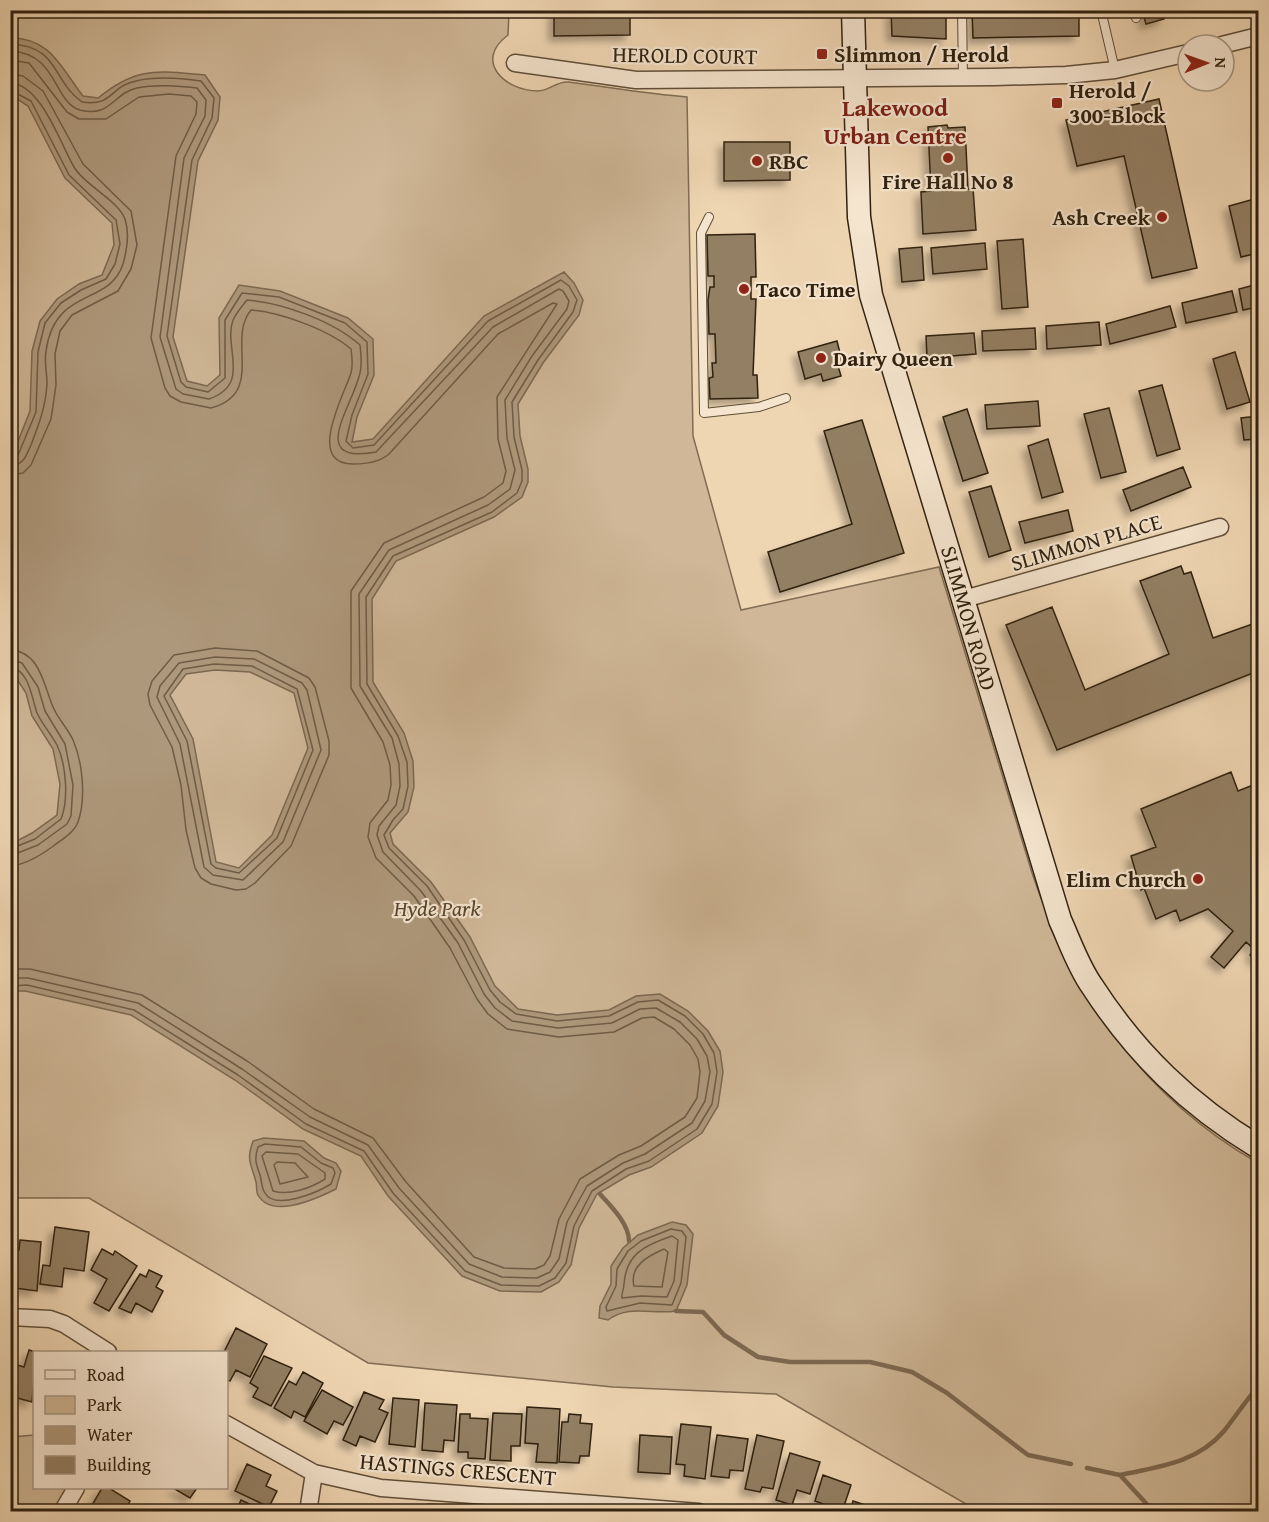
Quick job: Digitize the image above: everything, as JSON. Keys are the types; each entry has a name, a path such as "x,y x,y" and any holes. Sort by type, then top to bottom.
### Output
{"street":[{"name":"SLIMMON ROAD","path":"853,10 859,217 871,295 896,385 964,599 1060,920 1090,985 1164,1078 1220,1124 1258,1147"},
{"path":"1236,42 1258,36"},
{"name":"HEROLD COURT","path":"515,63 636,80 963,77 1066,75 1115,70 1176,56"},
{"name":"SLIMMON PLACE","path":"964,599 1220,527"},
{"path":"10,1317 50,1319 64,1324 105,1351"},
{"name":"HASTINGS CRESCENT","path":"228,1425 314,1473 381,1488 609,1508 699,1512"},
{"path":"308,1512 314,1473"},
{"path":"62,1512 75,1489"}],"lane":[{"path":"962,10 963,77"},
{"path":"1101,10 1115,70"},
{"path":"709,217 701,233 704,413 759,407 786,398"}],"green space":[{"name":"Hyde Park","path":"10,11 509,11 508,35 498,45 493,55 493,64 498,73 514,86 538,91 568,82 687,97 693,436 741,610 939,567 1032,873 1069,961 1092,1002 1118,1040 1147,1075 1180,1107 1217,1137 1258,1163 1258,1511 978,1511 776,1394 613,1387 368,1363 89,1198 11,1198"},
{"path":"33,1435 33,1489 75,1489 62,1511 39,1511 11,1502 11,1437"},
{"path":"428,1504 551,1511 427,1511"}],"water":[{"path":"11,38 25,39 46,49 54,56 83,96 98,98 124,80 148,73 174,72 205,75 220,97 218,120 198,161 173,337 187,381 207,386 220,375 219,318 239,285 280,291 348,318 373,339 374,375 357,417 352,442 373,439 484,316 564,272 574,283 583,300 579,315 543,363 518,404 520,436 528,469 528,482 522,497 494,517 396,561 372,599 373,682 404,733 413,761 414,787 408,812 390,833 393,844 431,882 470,937 495,986 518,1009 557,1015 609,1010 636,996 660,994 688,1011 708,1031 720,1051 723,1072 718,1106 702,1133 651,1167 629,1175 597,1194 579,1228 571,1265 559,1282 541,1292 500,1291 462,1276 388,1196 361,1156 303,1129 235,1080 131,1015 25,991 11,991 11,844 32,833 57,815 60,784 53,749 32,716 26,693 11,670 11,459 30,411 32,351 40,321 57,299 79,284 102,275 114,245 112,223 65,178 28,106 11,95","holes":["215,670 250,672 294,693 308,748 272,835 239,868 216,862 193,739 170,695 186,674"]},
{"path":"264,1138 304,1141 324,1158 336,1163 341,1171 336,1189 296,1205 274,1206 265,1202 257,1194 250,1158 253,1141"},
{"path":"672,1222 686,1225 693,1234 687,1285 676,1311 633,1311 616,1315 608,1320 599,1318 600,1306 611,1284 611,1266 623,1248 638,1235"}],"building":[{"path":"554,10 630,10 630,35 554,36"},
{"path":"891,10 946,10 946,39 892,36"},
{"path":"972,10 1079,10 1079,36 973,38"},
{"path":"1142,10 1162,10 1164,19 1146,24"},
{"name":"Ash Creek","path":"1159,99 1197,268 1152,278 1124,156 1077,166 1066,120"},
{"name":"Fire Hall No 8","path":"947,125 948,128 965,127 968,189 973,188 976,230 923,234 921,192 931,191 928,127"},
{"name":"RBC","path":"724,142 790,142 790,180 724,181"},
{"path":"1258,198 1258,253 1241,257 1229,206"},
{"path":"755,234 756,277 751,277 751,299 756,299 753,375 757,375 758,398 710,399 709,378 713,377 712,363 716,363 715,334 709,334 708,300 710,287 714,287 714,276 708,276 707,235"},
{"path":"1023,239 1028,307 1002,309 997,241"},
{"path":"985,243 987,269 933,274 931,248"},
{"path":"922,247 924,280 902,282 899,249"},
{"path":"1258,284 1258,307 1243,310 1239,289"},
{"path":"1232,291 1237,312 1186,323 1182,303"},
{"path":"1170,306 1176,327 1110,344 1106,324"},
{"path":"1099,322 1101,345 1047,349 1046,326"},
{"path":"1035,328 1036,349 983,351 982,331"},
{"path":"974,333 976,354 927,358 926,336"},
{"name":"Dairy Queen","path":"837,341 843,365 838,366 841,376 823,381 821,374 805,379 798,352"},
{"path":"1235,352 1250,402 1227,409 1213,359"},
{"path":"1162,385 1180,449 1157,456 1139,391"},
{"path":"1038,401 1040,426 987,429 985,405"},
{"path":"1109,408 1126,472 1101,478 1084,414"},
{"path":"967,409 988,473 963,481 943,417"},
{"path":"1258,416 1258,439 1244,440 1241,418"},
{"path":"862,420 904,553 780,592 768,552 852,524 824,431"},
{"path":"1048,439 1063,492 1042,498 1028,446"},
{"path":"1183,467 1191,487 1131,511 1123,490"},
{"path":"991,486 1011,550 989,557 969,492"},
{"path":"1068,510 1073,531 1025,543 1019,522"},
{"path":"1181,566 1184,574 1191,572 1213,638 1258,622 1258,671 1057,750 1006,625 1052,607 1085,690 1169,654 1140,581"},
{"name":"Elim Church","path":"1231,772 1238,791 1258,783 1258,962 1250,955 1255,950 1246,942 1224,968 1211,957 1233,931 1208,909 1180,921 1176,910 1156,919 1144,888 1141,890 1131,856 1156,847 1141,809"},
{"path":"55,1227 89,1232 84,1271 64,1268 62,1287 40,1284 43,1265 50,1266"},
{"path":"20,1240 41,1242 37,1291 15,1288 17,1273 10,1272 10,1250 19,1250"},
{"path":"102,1249 113,1255 115,1251 137,1266 109,1311 94,1303 107,1279 91,1270"},
{"path":"149,1270 162,1276 156,1287 163,1291 152,1312 136,1303 131,1313 119,1308 140,1274 146,1277"},
{"path":"236,1328 267,1344 250,1377 236,1370 230,1381 228,1380 228,1351 224,1351"},
{"path":"29,1350 33,1351 32,1402 10,1396 14,1364 24,1367"},
{"path":"264,1356 292,1368 271,1406 253,1397 258,1388 250,1383"},
{"path":"303,1372 323,1383 305,1417 294,1411 291,1418 274,1408 289,1381 296,1385"},
{"path":"322,1390 353,1407 343,1425 334,1421 327,1434 304,1421"},
{"path":"364,1392 384,1400 379,1409 388,1413 375,1442 360,1436 356,1446 343,1440"},
{"path":"393,1398 419,1400 415,1447 389,1444"},
{"path":"425,1403 457,1405 454,1441 444,1440 443,1452 422,1450"},
{"path":"527,1407 560,1409 557,1463 536,1462 538,1444 525,1443"},
{"path":"493,1413 522,1414 520,1446 511,1446 511,1461 490,1460"},
{"path":"460,1414 470,1414 470,1418 488,1419 485,1459 468,1458 468,1452 458,1452"},
{"path":"569,1414 581,1415 580,1423 592,1424 589,1456 580,1456 579,1463 559,1462 562,1422 568,1422"},
{"path":"681,1424 711,1427 705,1479 684,1476 685,1465 676,1464"},
{"path":"640,1435 672,1437 670,1474 638,1472"},
{"path":"717,1435 748,1439 743,1471 730,1470 729,1478 711,1476"},
{"path":"757,1435 784,1441 773,1489 762,1487 760,1492 745,1489"},
{"path":"790,1453 820,1462 810,1494 797,1490 792,1505 776,1500"},
{"path":"247,1464 271,1475 266,1486 277,1491 269,1507 235,1491"},
{"path":"823,1475 851,1485 842,1512 824,1512 826,1505 815,1501"},
{"path":"101,1489 111,1489 130,1501 124,1512 88,1512"},
{"path":"175,1489 196,1489 190,1498"},
{"path":"241,1500 266,1512 236,1512"},
{"path":"853,1501 878,1509 878,1512 850,1512"},
{"path":"348,1509 380,1509 380,1512 348,1512"}],"waterway":[{"path":"600,1194 623,1222 629,1241"},
{"path":"676,1311 703,1312 724,1335 758,1357 790,1362 870,1362 912,1372 947,1393 1028,1455 1071,1464"},
{"path":"1120,1475 1176,1462 1202,1450 1224,1431 1258,1387"},
{"path":"1087,1468 1120,1475 1154,1512"}],"place":[{"name":"Slimmon / Herold","path":"822,54"},
{"name":"Herold / 300-Block","path":"1057,103"},
{"name":"Fire Hall No 8","path":"948,158"},
{"name":"RBC","path":"757,161"},
{"name":"Ash Creek","path":"1162,217"},
{"name":"Taco Time","path":"744,289"},
{"name":"Dairy Queen","path":"821,358"},
{"name":"Elim Church","path":"1198,879"}],"district":[{"name":"Lakewood Urban Centre","path":"895,121"}]}
